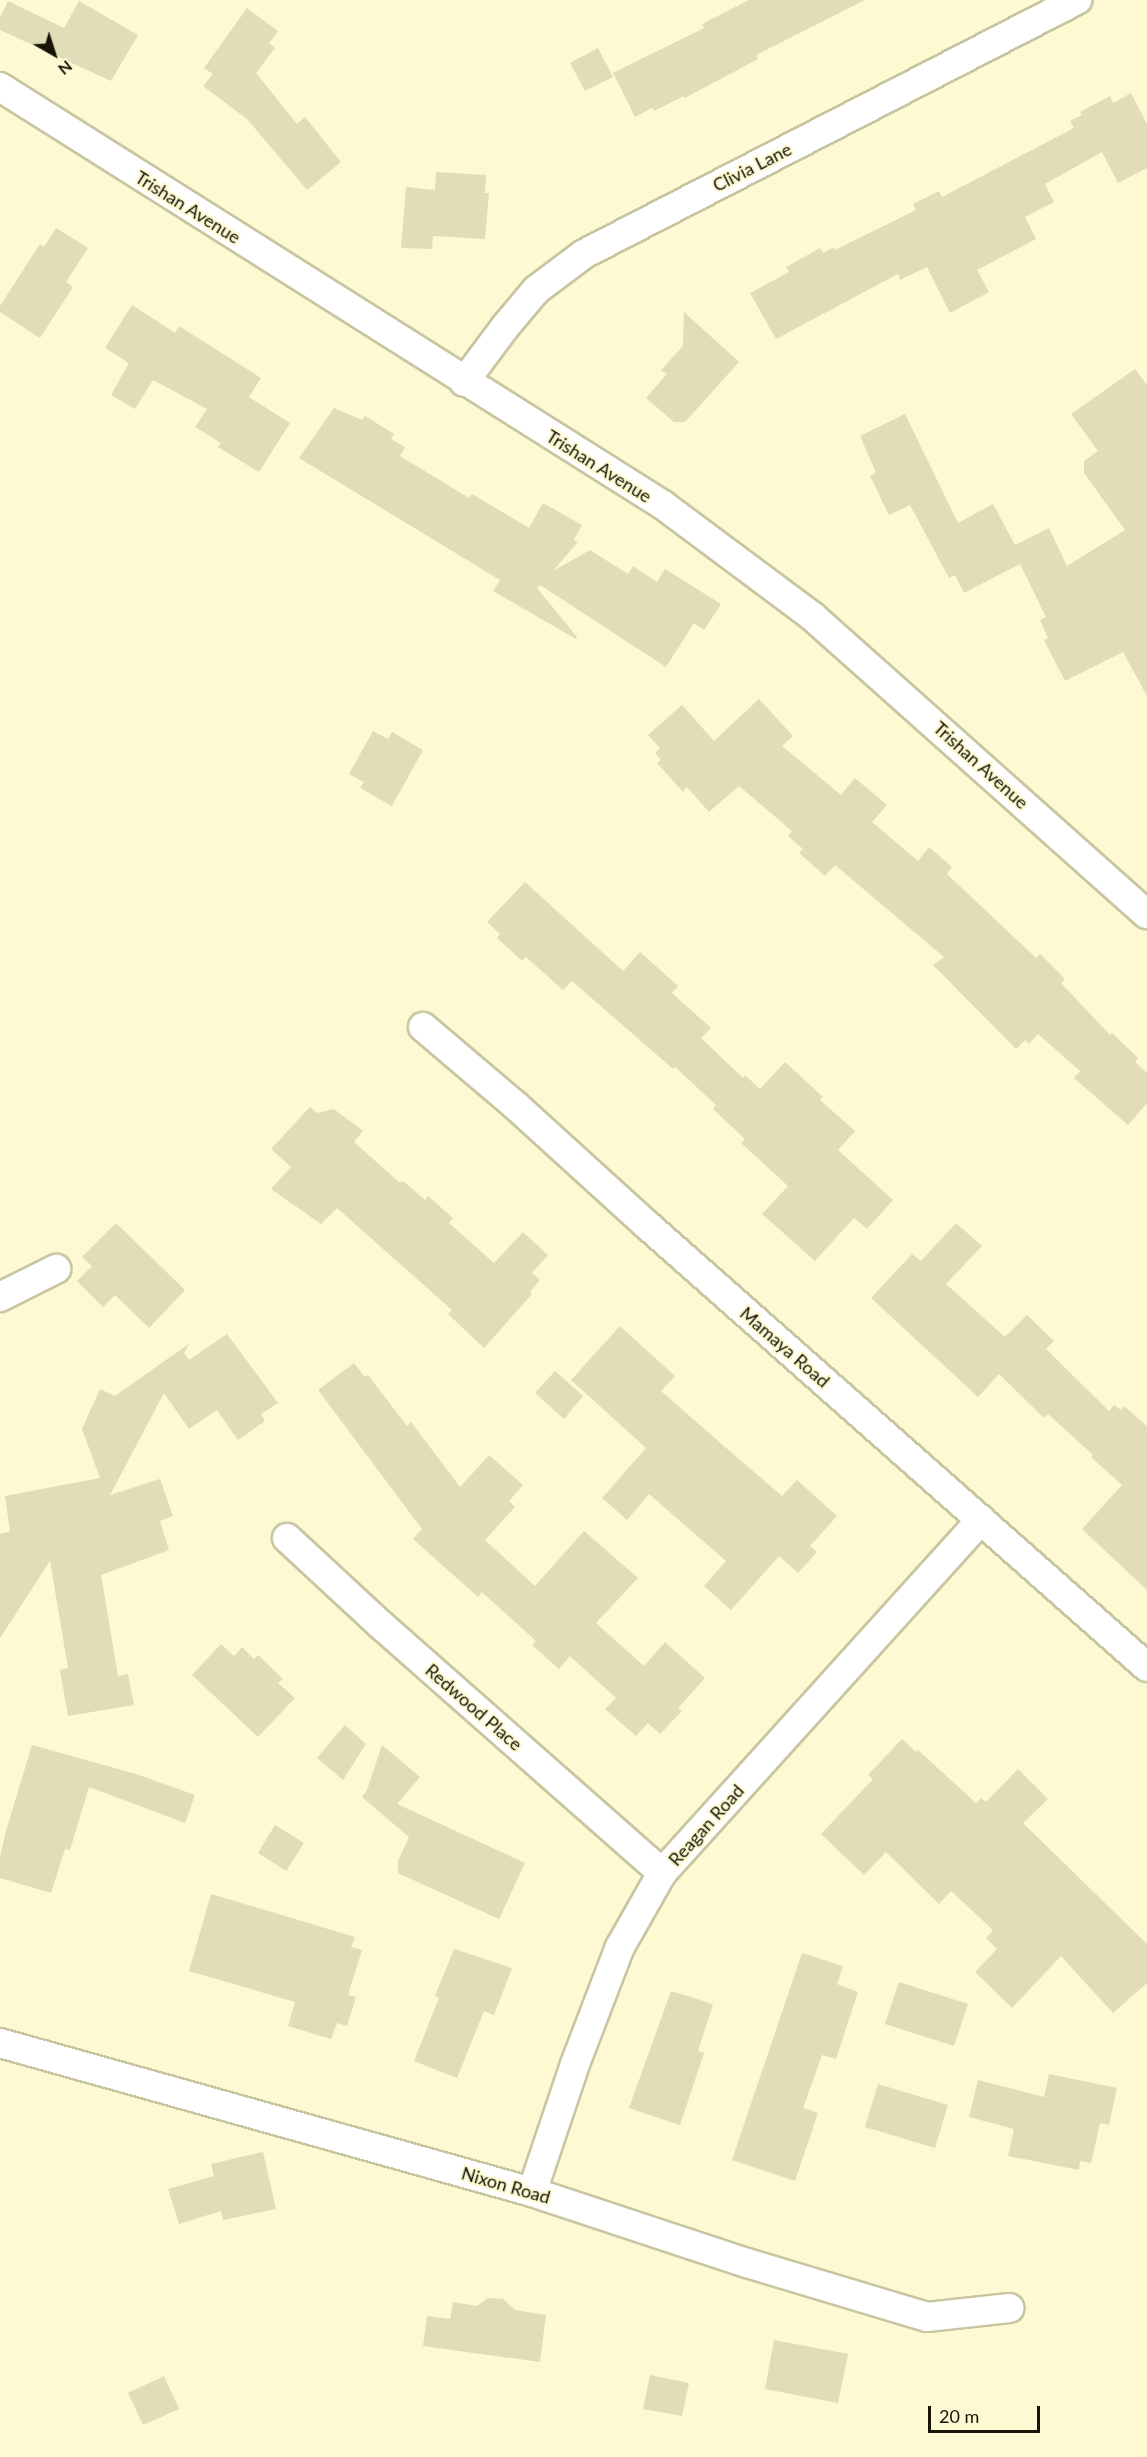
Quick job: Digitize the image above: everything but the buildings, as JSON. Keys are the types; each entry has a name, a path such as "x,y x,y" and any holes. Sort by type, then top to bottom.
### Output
{"street":[{"name":"Clivia Lane","path":"465,382 505,327 536,290 584,254 1077,0"},
{"name":"Trishan Avenue","path":"0,87 663,505 812,616 1147,914"},
{"name":"Mamaya Road","path":"423,1027 515,1105 647,1225 1147,1666"},
{"path":"0,1297 56,1269"},
{"name":"Reagan Road","path":"532,2192 575,2064 620,1947 662,1873 981,1520"},
{"name":"Redwood Place","path":"287,1538 389,1632 662,1873"},
{"name":"Nixon Road","path":"0,2043 532,2192 747,2263 927,2317 1010,2308"}]}
